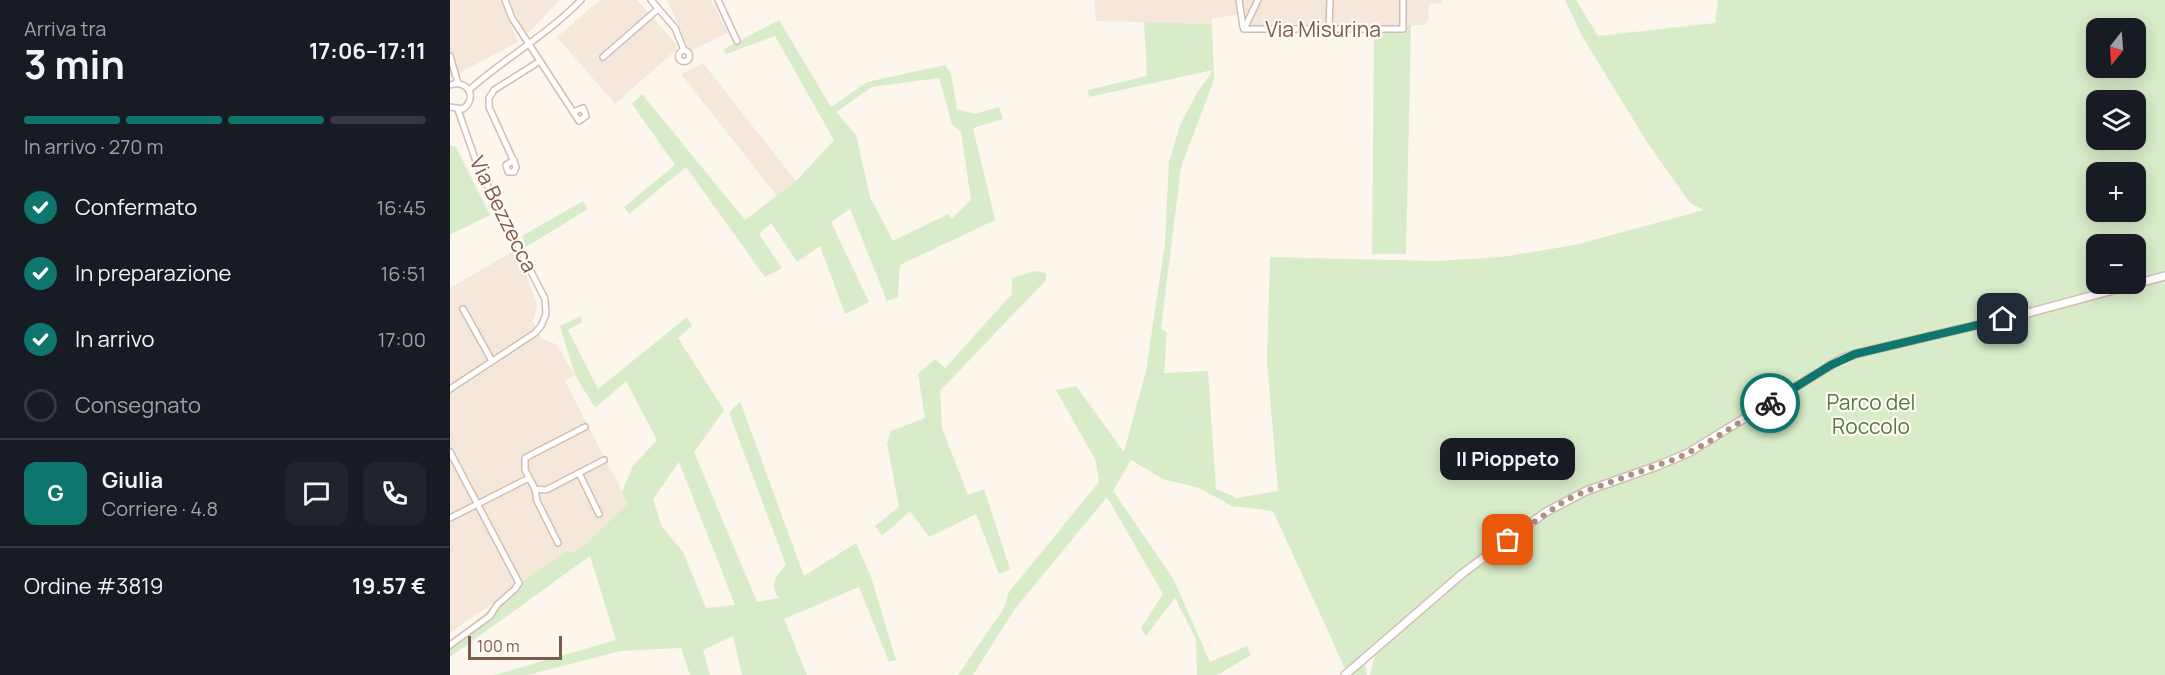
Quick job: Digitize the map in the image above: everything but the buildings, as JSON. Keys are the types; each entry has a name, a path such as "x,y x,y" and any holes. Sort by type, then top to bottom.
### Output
{"street":[{"path":"505,0 512,18 573,112"},
{"path":"450,107 463,109 469,103 469,90 492,70 530,45 581,0"},
{"path":"651,0 675,28 684,50"},
{"path":"718,0 737,41"},
{"path":"1239,0 1244,29"},
{"path":"1244,29 1258,0"},
{"path":"1329,29 1330,0"},
{"name":"Via Misurina","path":"1244,29 1403,29 1403,0"},
{"path":"603,57 658,9"},
{"path":"450,56 458,83"},
{"path":"513,160 489,107 489,98 494,90 540,61"},
{"path":"450,86 458,83 469,90"},
{"name":"Via Bezzecca","path":"458,110 478,167 541,289 546,304 545,319 535,333 492,361"},
{"path":"1346,675 1463,573 1546,512 1586,491 1688,453 1831,365 1848,357 2024,314 2165,276"},
{"path":"450,389 492,361 463,309"},
{"path":"558,543 537,501 535,489 525,470 525,458 585,427"},
{"path":"450,452 519,583 496,605 490,616 450,645"},
{"path":"535,489 546,490 604,460"},
{"path":"579,473 599,514"},
{"path":"450,518 529,478"}],"shaded area":[{"path":"450,0 500,0 518,42 450,78"},
{"path":"510,0 560,0 528,33 520,24"},
{"path":"600,0 637,0 677,45 675,51 615,104 557,37"},
{"path":"667,0 711,0 728,33 690,51"},
{"path":"1094,0 1442,0 1442,3 1429,4 1428,21 1423,25 1403,26 1403,29 1244,29 1241,14 1212,19 1212,24 1096,21"},
{"path":"703,63 796,181 777,196 681,74"},
{"path":"514,251 526,274 537,305 533,322 542,339 556,344 575,375 565,381 628,503 585,545 572,553 569,550 450,633 450,288"}],"green space":[{"name":"Parco del Roccolo","path":"1565,0 1576,0 1598,36 1715,23 1718,0 2165,0 2165,675 1370,675 1375,655 1363,653 1360,656 1367,675 1348,675 1273,511 1232,506 1199,488 1163,479 1131,460 1113,491 1173,578 1210,662 1247,646 1251,655 1217,675 1197,675 1196,639 1175,598 1146,636 1141,628 1163,594 1107,497 1014,610 973,675 958,675 1004,608 1009,592 1099,482 1096,461 1056,390 1076,386 1124,452 1146,371 1165,243 1169,162 1180,125 1197,93 1213,70 1089,97 1088,90 1147,76 1144,22 1212,24 1214,80 1181,167 1161,328 1167,333 1164,373 1208,371 1216,489 1237,498 1278,491 1267,361 1270,257 1435,261 1502,257 1575,245 1704,210 1690,203 1647,142 1582,36"},
{"path":"779,20 831,107 867,82 945,65 951,74 957,109 975,114 999,107 1003,119 973,128 995,220 900,265 898,297 887,301 850,209 831,222 869,302 845,314 820,246 797,262 771,223 759,234 782,268 765,277 686,167 629,214 624,207 675,165 632,104 642,94 745,220 796,181 834,140 775,36 726,54 724,49","holes":["939,78 952,124 961,132 971,200 952,219 948,214 893,241 870,197 856,135 836,112 872,87"]},
{"path":"1411,25 1406,254 1372,254 1374,29 1402,29 1403,26"},
{"path":"450,145 456,147 490,215 450,235"},
{"path":"583,201 588,209 526,247 522,236"},
{"path":"1035,271 1046,273 1046,280 940,391 942,428 968,495 984,489 1010,569 999,574 976,514 929,537 910,511 882,536 875,526 899,507 887,443 891,431 925,418 918,374 935,359 945,368 1012,294 1012,278"},
{"path":"581,316 582,322 568,330 598,389 687,317 692,326 678,338 724,410 694,452 757,602 779,598 774,589 775,580 786,565 729,413 740,401 804,576 856,543 871,577 896,660 889,662 859,587 784,619 807,675 742,675 733,636 703,650 710,675 690,675 681,648 620,651 528,675 494,675 616,640 590,556 450,657 450,642 530,576 569,550 572,553 585,545 628,503 622,492 633,466 657,440 626,381 595,408 575,375 560,326","holes":["679,462 735,605 706,608 683,552 662,527 653,499"]}],"way so far":[{"path":"1508,540 1566,500 1678,458 1707,443 1770,403"}],"place":[{"name":"Il Pioppeto","path":"1508,540"}],"route":[{"path":"1770,403 1831,365 1855,354 2003,319"}]}
